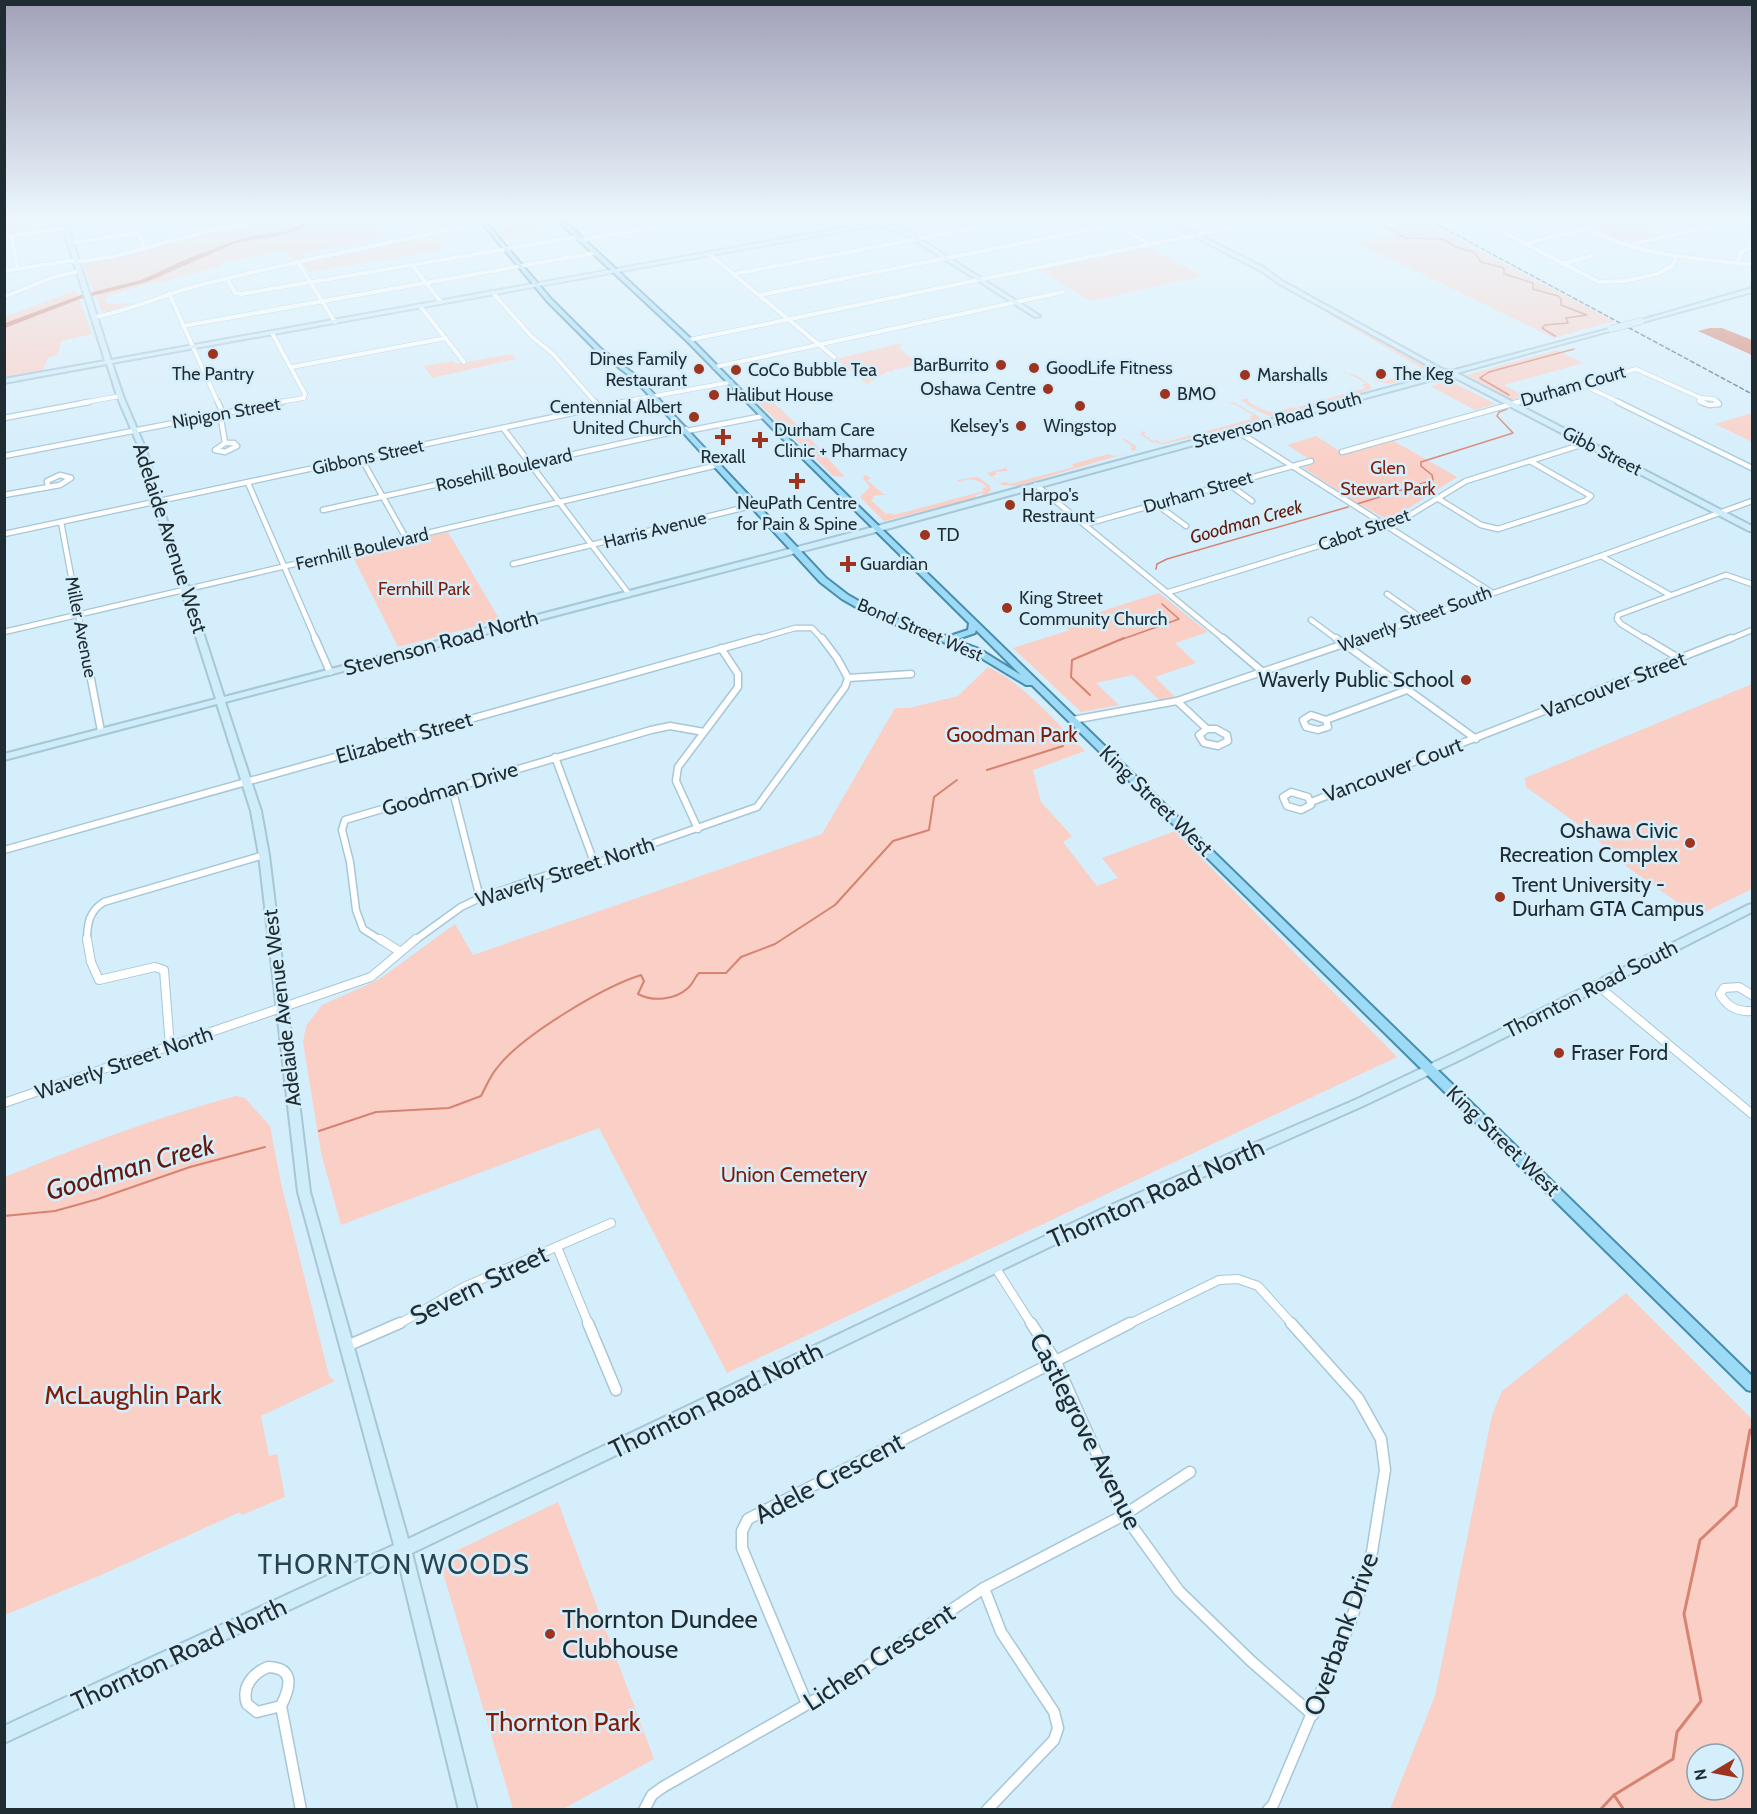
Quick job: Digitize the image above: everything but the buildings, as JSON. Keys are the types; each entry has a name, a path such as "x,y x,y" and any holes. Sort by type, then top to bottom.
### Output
{"main road":[{"name":"Adelaide Avenue West","path":"90,303 120,396 143,450 157,502 222,700 259,825 304,1192 403,1548 468,1809"},
{"path":"4,381 441,303"},
{"name":"Bond Street West","path":"553,303 593,344 627,370 653,396 795,550 824,580 845,597 873,613 976,651 1046,694"},
{"name":"King Street West","path":"648,303 1752,1385"},
{"path":"1017,303 1037,316"},
{"name":"Gibb Street","path":"1318,303 1440,370 1452,374 1752,529"},
{"name":"Stevenson Road South","path":"878,529 1712,303"},
{"name":"Stevenson Road North","path":"4,757 878,529"},
{"path":"933,635 954,638 966,635 972,632 974,621"},
{"name":"Thornton Road South","path":"1429,1069 1752,908"},
{"name":"Thornton Road North","path":"4,1736 1107,1213 1359,1103 1429,1069"}],"street":[{"path":"95,317 120,312 144,303"},
{"path":"173,303 223,414 221,419 225,443"},
{"path":"183,326 308,303"},
{"path":"324,303 335,322"},
{"path":"502,303 532,337 552,353 599,407"},
{"path":"769,303 834,357"},
{"path":"689,340 866,303"},
{"path":"715,367 1013,303"},
{"path":"420,306 464,362"},
{"path":"272,333 292,367 446,338"},
{"name":"Nipigon Street","path":"4,456 305,396 292,367"},
{"name":"Durham Court","path":"1510,404 1636,369 1701,398"},
{"name":"Gibbons Street","path":"4,534 599,407 731,382"},
{"path":"1581,384 1752,468"},
{"path":"4,418 120,396"},
{"path":"1342,452 1510,404"},
{"name":"Rosehill Boulevard","path":"322,510 686,430 763,416"},
{"path":"503,428 629,594"},
{"path":"1236,431 1491,592"},
{"name":"Cabot Street","path":"1169,591 1386,525 1405,518 1466,481 1587,443"},
{"path":"361,458 406,538"},
{"name":"Durham Street","path":"1086,524 1311,461"},
{"path":"1437,498 1481,525 1498,529 1585,501 1591,496 1530,461"},
{"name":"Fernhill Boulevard","path":"4,632 718,465"},
{"path":"248,483 330,672"},
{"path":"1227,483 1252,501"},
{"path":"1036,485 1169,591 1264,673"},
{"path":"4,495 48,486"},
{"name":"Waverly Street South","path":"1073,720 1178,701 1601,556 1752,501"},
{"path":"1156,504 1186,526"},
{"name":"Harris Avenue","path":"513,564 755,505"},
{"name":"Miller Avenue","path":"61,522 101,731"},
{"path":"1601,556 1670,595"},
{"path":"1680,659 1621,624 1617,619 1618,615 1726,575 1752,584"},
{"path":"1387,594 1420,617"},
{"path":"1311,620 1476,739"},
{"name":"Elizabeth Street","path":"4,850 721,648 803,627 812,628 822,637 843,664 848,678"},
{"name":"Vancouver Street","path":"1476,739 1752,630"},
{"path":"698,829 676,781 678,766 738,687 738,674 721,648"},
{"path":"848,678 910,674"},
{"name":"Waverly Street North","path":"4,1103 282,1010 371,977 399,951 461,907 480,898 698,829 757,807 798,755 848,678"},
{"path":"1326,720 1407,690"},
{"path":"1178,701 1207,729 1216,729 1225,733 1228,741 1218,746 1204,743 1199,735 1207,729"},
{"name":"Goodman Drive","path":"399,951 363,929 356,910 350,862 342,830 345,820 555,757 670,726 704,732"},
{"name":"Vancouver Court","path":"1311,802 1476,739"},
{"path":"555,757 594,862"},
{"path":"452,788 480,898"},
{"path":"170,1047 164,970 155,967 99,980 93,972 87,935 88,916 101,903 161,883 264,855"},
{"path":"1598,985 1752,1114"},
{"path":"1752,994 1733,986 1724,988 1720,994 1729,1006 1742,1011 1752,1011"},
{"name":"Severn Street","path":"347,1346 399,1324 464,1287 611,1223"},
{"path":"557,1247 616,1390"},
{"name":"Castlegrove Avenue","path":"995,1267 1055,1360 1124,1515 1179,1591 1251,1661 1313,1715"},
{"name":"Overbank Drive","path":"1055,1360 1219,1280 1238,1279 1258,1286 1358,1398 1381,1439 1385,1470 1369,1562 1351,1621 1313,1715 1273,1805 1268,1809"},
{"name":"Adele Crescent","path":"807,1704 742,1548 742,1531 748,1519 1055,1360"},
{"name":"Lichen Crescent","path":"644,1809 652,1795 663,1787 807,1704 984,1588 1124,1515 1190,1472"},
{"path":"984,1588 1001,1632 1054,1712 1058,1728 1054,1740 987,1809"},
{"path":"280,1706 258,1712 246,1703 246,1688 251,1678 265,1667 273,1665 286,1671 289,1687 280,1706 300,1809"}],"green space":[{"path":"43,303 81,303 92,334 61,341 58,355 48,358 42,372 5,382 5,317"},
{"path":"99,303 133,303 103,313"},
{"path":"1481,303 1579,303 1614,321 1554,338"},
{"path":"1323,314 1337,315 1437,373 1390,384 1375,381 1356,371 1374,380 1384,381 1401,375 1397,373 1411,375 1425,370 1332,316"},
{"path":"901,343 900,349 921,366 915,365 892,370 893,372 888,371 867,384 836,359"},
{"path":"1557,350 1583,363 1504,385 1524,396 1511,400 1467,375"},
{"path":"512,354 516,359 432,378 424,366 453,361 456,364"},
{"path":"1344,372 1360,377 1372,388 1324,405 1274,417 1262,413 1241,400 1246,398 1250,400 1247,401 1260,408 1275,412 1294,407 1297,409 1299,408 1297,407 1366,388 1362,385 1366,383"},
{"path":"1450,381 1495,404 1475,410 1430,386"},
{"path":"744,385 756,390 783,411 845,477 833,476 746,391 750,390"},
{"path":"1233,402 1258,416 1260,420 1163,444 1152,442 1140,434 1143,431 1146,433 1143,434 1153,441 1157,440 1162,443 1252,419 1250,417 1253,415 1228,403"},
{"path":"1752,413 1752,442 1715,424"},
{"name":"Glen Stewart Park","path":"1316,436 1344,454 1392,440 1457,477 1398,515 1386,519 1301,466 1314,462 1287,445"},
{"path":"1115,438 1125,439 1136,446 1136,450 1133,451 1130,448 1133,447 1122,439"},
{"path":"1131,452 1017,486 1002,485 987,473 1006,468 1008,471 995,472 997,474 992,476 1000,483 1009,484 1074,467 1072,464 1109,454 1114,456"},
{"path":"865,475 871,478 867,480 883,494 888,494 873,496 871,500 886,514 894,515 984,491 982,488 987,487 975,480 960,481 961,483 957,480 978,477 990,486 991,490 985,496 982,493 976,495 977,498 884,521 860,497 870,487 863,478"},
{"name":"Fernhill Park","path":"448,532 500,620 398,647 352,555"},
{"path":"1159,593 1208,632 1175,643 1196,663 1155,677 1175,697 1159,700 1133,675 1096,683 1119,705 1081,712 1013,648 1070,630 1062,624"},
{"path":"988,667 1027,694 1085,751 1033,770 1041,802 1072,836 1063,842 1097,886 1118,878 1102,858 1175,831 1397,1057 727,1373 599,1128 341,1225 321,1153 303,1042 306,1026 322,1005 378,980 455,924 473,955 822,834 895,708 909,708 958,696"},
{"name":"Oshawa Civic Recreation Complex","path":"1752,684 1752,889 1697,916 1626,866 1589,832 1526,787 1525,778"},
{"name":"McLaughlin Park","path":"236,1096 245,1098 270,1126 281,1183 329,1376 335,1381 261,1416 269,1456 277,1454 285,1497 242,1515 240,1512 101,1575 5,1615 5,1177 119,1133"},
{"path":"1626,1293 1752,1419 1752,1809 1390,1809 1435,1696 1492,1415 1502,1391"},
{"name":"Thornton Park","path":"558,1502 654,1759 563,1809 513,1809 439,1559"}],"shaded area":[{"path":"60,303 71,303 5,328 5,323"},
{"path":"1722,328 1752,340 1752,355 1698,331"}],"waterway":[{"name":"Goodman Creek","path":"1555,336 1542,328 1545,325 1568,323 1566,318 1587,315 1561,305 1561,303"},
{"name":"Goodman Creek","path":"1509,395 1480,378 1489,372 1574,349"},
{"name":"Goodman Creek","path":"1357,504 1433,480 1432,475 1421,466 1421,462 1513,433 1497,416 1499,412 1507,409"},
{"name":"Goodman Creek","path":"1156,569 1157,564 1167,559 1348,507"},
{"name":"Goodman Creek","path":"1120,640 1179,619 1162,604"},
{"name":"Goodman Creek","path":"1090,695 1071,677 1072,660 1124,638"},
{"name":"Goodman Creek","path":"987,770 1063,746"},
{"name":"Goodman Creek","path":"319,1131 376,1112 449,1108 481,1096 497,1068 524,1042 585,1001 625,981 641,975 644,981 638,994 657,999 683,992 699,973 726,973 741,957 775,944 835,905 893,841 929,830 934,797 957,780"},
{"name":"Goodman Creek","path":"4,1216 55,1211 98,1199 190,1167 265,1147"},
{"path":"1614,1795 1673,1759 1677,1732 1701,1701 1684,1614 1700,1540 1736,1506 1750,1430"},
{"path":"1600,1810 1614,1795"},
{"path":"1614,1795 1624,1810"}],"railway":[{"path":"1582,303 1752,394"}],"place":[{"name":"The Pantry","path":"213,354"},
{"name":"BarBurrito","path":"1001,365"},
{"name":"GoodLife Fitness","path":"1034,368"},
{"name":"Dines Family Restaurant","path":"699,369"},
{"name":"CoCo Bubble Tea","path":"736,370"},
{"name":"The Keg","path":"1381,374"},
{"name":"Marshalls","path":"1245,375"},
{"name":"Oshawa Centre","path":"1048,389"},
{"name":"BMO","path":"1165,394"},
{"name":"Halibut House","path":"714,395"},
{"name":"Wingstop","path":"1080,406"},
{"name":"Centennial Albert United Church","path":"694,417"},
{"name":"Kelsey's","path":"1021,426"},
{"name":"Rexall","path":"723,437"},
{"name":"Durham Care Clinic + Pharmacy","path":"760,440"},
{"name":"NeuPath Centre for Pain & Spine","path":"797,481"},
{"name":"Harpo's Restraunt","path":"1010,505"},
{"name":"TD","path":"925,535"},
{"name":"Guardian","path":"848,564"},
{"name":"King Street Community Church","path":"1007,608"},
{"name":"Waverly Public School","path":"1466,680"},
{"name":"Oshawa Civic Recreation Complex","path":"1690,843"},
{"name":"Trent University - Durham GTA Campus","path":"1500,897"},
{"name":"Fraser Ford","path":"1559,1053"},
{"name":"Thornton Dundee Clubhouse","path":"550,1634"}],"district":[{"name":"THORNTON WOODS","path":"394,1565"}],"park label":[{"name":"Goodman Park","path":"1012,735"},
{"name":"Union Cemetery","path":"794,1175"}]}
